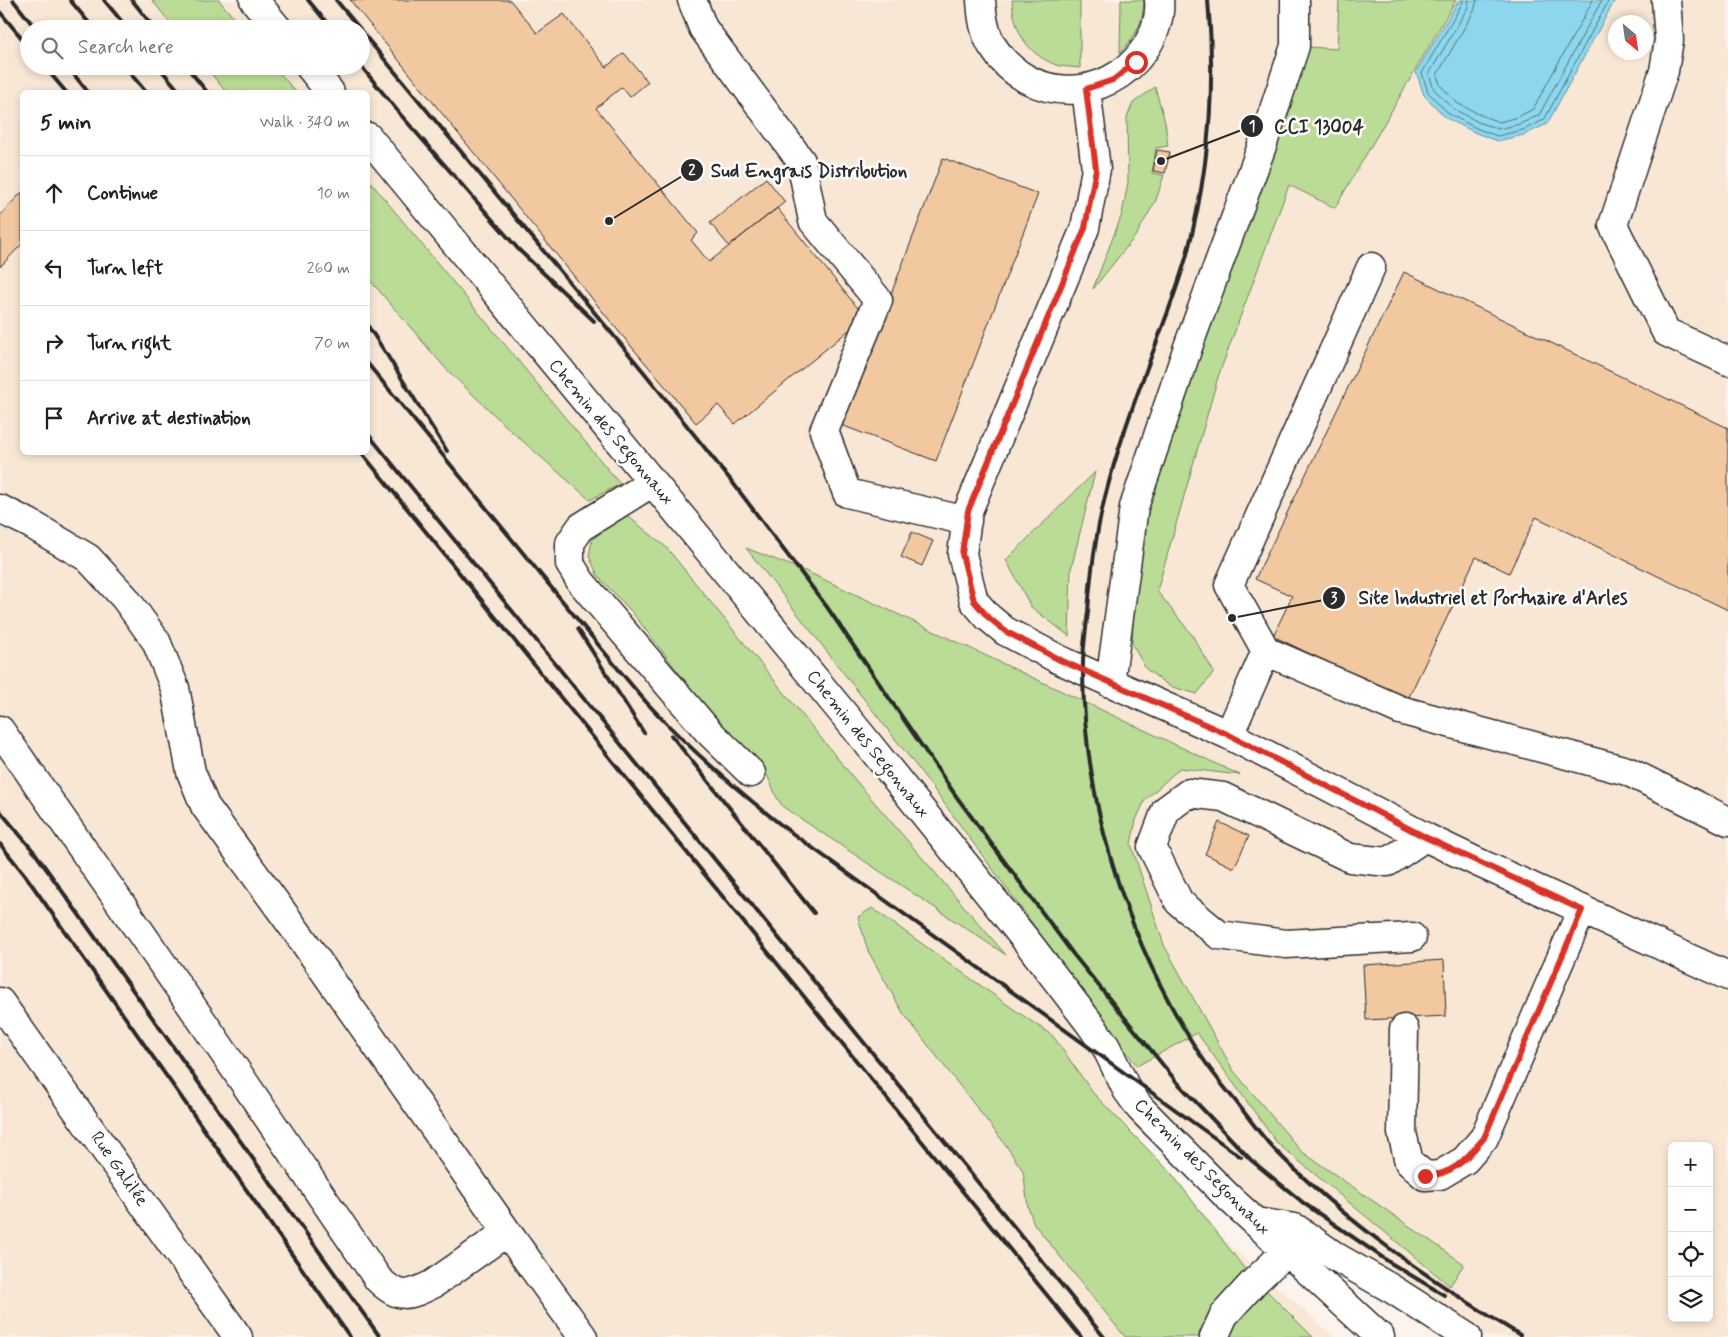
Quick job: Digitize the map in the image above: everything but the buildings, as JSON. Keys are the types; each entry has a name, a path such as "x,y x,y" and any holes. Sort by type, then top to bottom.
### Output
{"street":[{"path":"254,0 271,20"},
{"path":"692,0 703,28 801,161 813,221 878,300 824,431 847,493 967,521"},
{"path":"981,0 983,22 993,47 1010,68 1033,82 1059,90 1086,89 1113,80 1136,62 1152,39 1160,9 1159,0"},
{"path":"1110,683 1134,507 1189,344 1262,146 1295,46 1295,0"},
{"path":"1666,0 1669,40 1664,70 1613,225 1666,332 1728,361"},
{"path":"316,75 328,90"},
{"path":"1086,89 1096,169 1085,228 968,511 962,554 974,601 988,617 1005,631 1060,660 1229,735 1425,837 1728,976"},
{"name":"Chemin des Segonnaux","path":"370,140 861,735 1029,944 1106,1047 1127,1090 1140,1108 1172,1142 1380,1337"},
{"path":"1371,267 1229,585 1266,651 1400,710 1627,770 1728,821"},
{"path":"653,482 581,527 570,543 570,564 582,582 708,731 751,772"},
{"path":"0,510 29,523 88,558 125,598 156,641 175,688 191,772 205,806 302,939 507,1232 583,1337"},
{"path":"1229,735 1266,651"},
{"path":"0,730 51,801 378,1279 389,1290 400,1294 410,1294 434,1284 507,1232"},
{"path":"1412,937 1286,944 1219,935 1179,902 1152,847 1166,810 1189,793 1223,798 1350,858 1388,862 1425,837"},
{"path":"1404,1029 1402,1133 1409,1162 1425,1176 1440,1175 1466,1160 1484,1138 1582,910"},
{"name":"Rue Galilée","path":"0,1002 238,1337"},
{"path":"1256,1222 1295,1228 1336,1257 1392,1289 1467,1337"},
{"path":"1214,1337 1224,1316 1255,1281 1287,1251"}],"shaded area":[{"path":"0,0 1728,0 1728,1337 1437,1337 1274,1221 1113,1115 1232,1247 1335,1337 0,1337"}],"green space":[{"path":"152,0 219,0 236,20 168,20"},
{"path":"1012,0 1080,0 1080,68 1056,65 1029,47 1019,31"},
{"path":"1121,0 1144,0 1138,29 1120,53"},
{"path":"1339,0 1456,0 1335,208 1289,185 1218,377 1157,591 1192,635 1214,672 1197,694 1169,686 1146,669 1132,644 1134,604 1150,499 1185,383 1310,47 1337,49"},
{"path":"212,75 282,75 294,90 224,90"},
{"path":"1155,87 1165,122 1168,146 1156,148 1152,173 1164,175 1156,200 1137,234 1093,289 1122,214 1128,182 1127,117 1133,103"},
{"path":"370,181 620,484 590,500 509,429 446,369 370,280"},
{"path":"1095,472 1071,569 1069,636 1031,607 1006,560"},
{"path":"624,513 666,547 856,781 1006,955 783,807 764,768 720,726 631,611 598,576 589,556 592,540"},
{"path":"746,548 810,573 1240,775 1180,768 1145,800 1136,820 1131,844 1164,945 1233,1070 1301,1151 1464,1264 1450,1286 1277,1143 1197,1033 1137,1066 924,776"},
{"path":"872,908 1053,1036 1093,1093 1172,1174 1244,1268 1313,1337 1125,1337 1034,1224 1028,1207 1023,1171 1005,1144 903,1013 868,951 858,917"}],"water":[{"path":"1459,0 1615,0 1547,124 1524,135 1497,141 1446,118 1424,95 1416,72"}],"railway":[{"path":"13,0 29,20"},
{"path":"70,0 87,20"},
{"path":"104,0 121,20"},
{"path":"132,0 148,20"},
{"path":"308,0 325,20"},
{"path":"336,0 353,20"},
{"path":"1208,0 1211,65 1209,130 1194,226 1178,284 1115,460 1101,514 1093,562 1083,672 1085,721 1100,817 1112,864 1128,910 1146,956 1168,1000 1201,1057 1259,1132 1304,1178 1362,1227 1424,1273 1520,1335"},
{"path":"0,12 20,36"},
{"path":"370,42 643,371 733,483 827,607 956,796 1073,954 1176,1081 1251,1160 1306,1205"},
{"path":"52,75 64,90"},
{"path":"74,75 86,90"},
{"path":"132,75 144,90"},
{"path":"166,75 178,90"},
{"path":"193,75 205,90"},
{"path":"368,75 519,250 594,321"},
{"path":"370,329 447,451"},
{"path":"370,366 610,659"},
{"path":"370,436 1104,1337"},
{"path":"363,455 1081,1337"},
{"path":"578,629 644,733"},
{"path":"605,653 647,703 696,753 785,828 1241,1157"},
{"path":"671,735 814,913"},
{"path":"0,811 35,853 380,1337"},
{"path":"0,844 25,875 350,1337"},
{"path":"1302,1202 1389,1262 1444,1295"}],"place":[{"name":"CCI 13004","path":"1161,161"},
{"name":"Sud Engrais Distribution","path":"609,221"},
{"name":"Site Industriel et Portuaire d'Arles","path":"1232,618"}],"route":[{"path":"1136,62 1113,80 1086,89 1096,169 1085,228 968,511 962,554 974,601 988,617 1005,631 1060,660 1229,735 1425,837 1582,910 1484,1138 1466,1160 1440,1175 1425,1176"}]}
